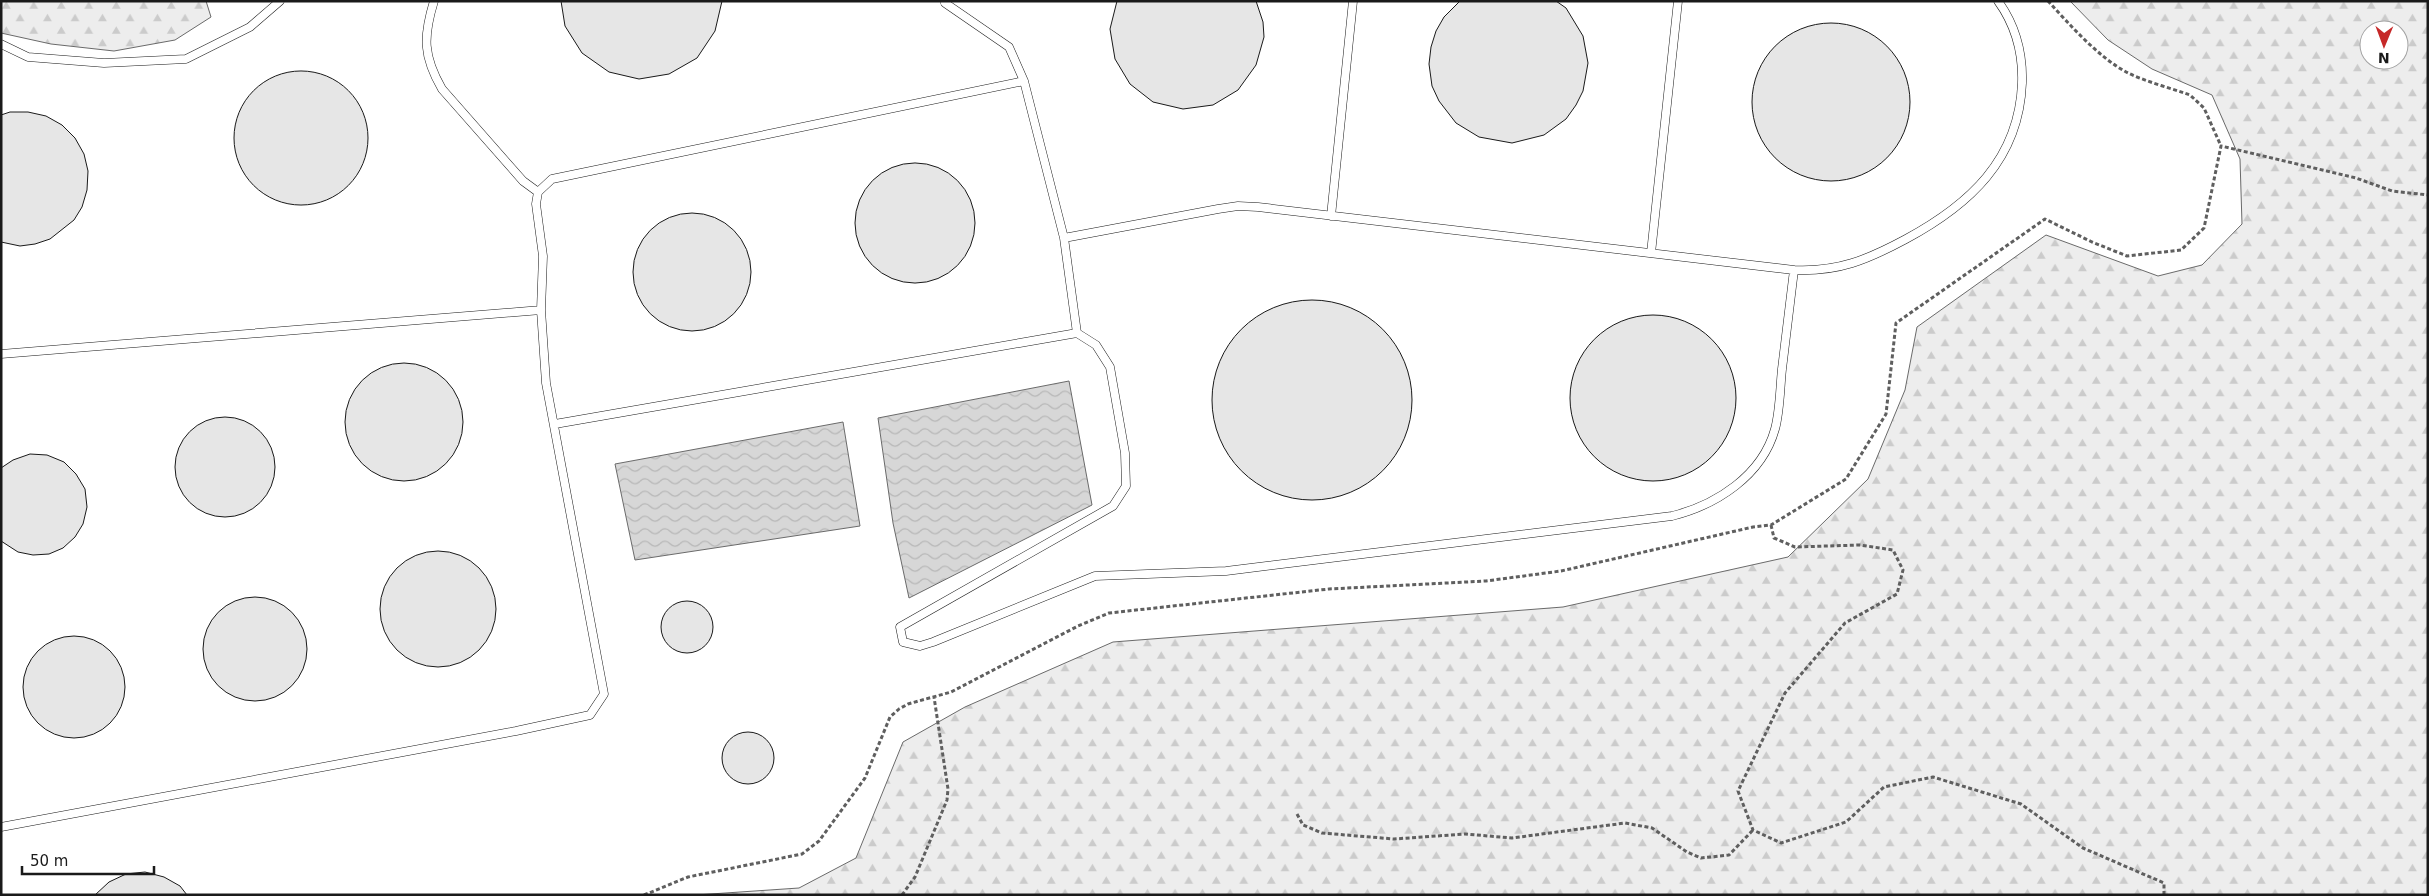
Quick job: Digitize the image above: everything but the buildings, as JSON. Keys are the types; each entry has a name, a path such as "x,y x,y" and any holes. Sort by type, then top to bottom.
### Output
{"lane":[{"path":"1,44 28,57 104,63 186,59 250,27 280,1"},
{"path":"434,1 425,36 427,56 442,89 522,181 538,192"},
{"path":"1331,216 1353,1"},
{"path":"1650,253 1678,1"},
{"path":"1064,238 1238,206 1794,270 1819,272 1839,268 1889,248 1949,213 1968,199 1983,183 2011,140 2022,94 2021,52 2014,29 1998,1"},
{"path":"945,4 1009,47 1024,82 1064,238 1077,333"},
{"path":"1,827 516,731 590,715 604,694 546,383 542,310 543,256 536,204 538,192 552,180 1024,82"},
{"path":"555,424 1077,333 1096,345 1110,367 1125,453 1126,486 1114,506 900,627 903,642 920,646 1095,576 1226,571 1672,516 1692,511 1727,493 1742,481 1757,464 1775,429 1794,270"},
{"path":"1,354 542,310"}],"path":[{"path":"644,895 688,877 802,854 819,841 865,778 890,717 908,704 951,692 980,679 1053,638 1110,613 1329,589 1486,581 1561,571 1771,525 1846,479 1886,414 1896,323 2045,219 2092,242 2127,256 2181,250 2204,228 2221,146 2204,108 2190,95 2130,74 2117,66 2070,25 2048,1"},
{"path":"2221,146 2356,178 2392,191 2428,195"},
{"path":"1771,525 1774,538 1795,547 1860,545 1893,550 1902,570 1897,594 1845,623 1785,693 1738,791 1753,830 1781,843 1846,822 1884,788 1933,777 2021,804 2083,848 2164,883 2164,895"},
{"path":"902,895 915,877 947,800 948,789 934,697"},
{"path":"1297,814 1303,825 1322,834 1394,838 1466,834 1512,838 1625,823 1652,828 1686,852 1701,858 1729,855 1753,830"}],"green space":[{"path":"1,1 206,1 211,17 175,40 114,51 51,44 1,33"},
{"path":"2070,1 2428,1 2428,895 696,895 799,888 856,858 903,742 965,707 1113,642 1563,607 1788,557 1868,479 1905,390 1917,327 2046,235 2158,276 2202,265 2242,224 2240,159 2212,95 2152,69 2108,40"}],"water":[{"path":"1069,381 1092,505 909,598 893,523 878,418"},
{"path":"843,422 860,526 635,560 615,464"}]}
